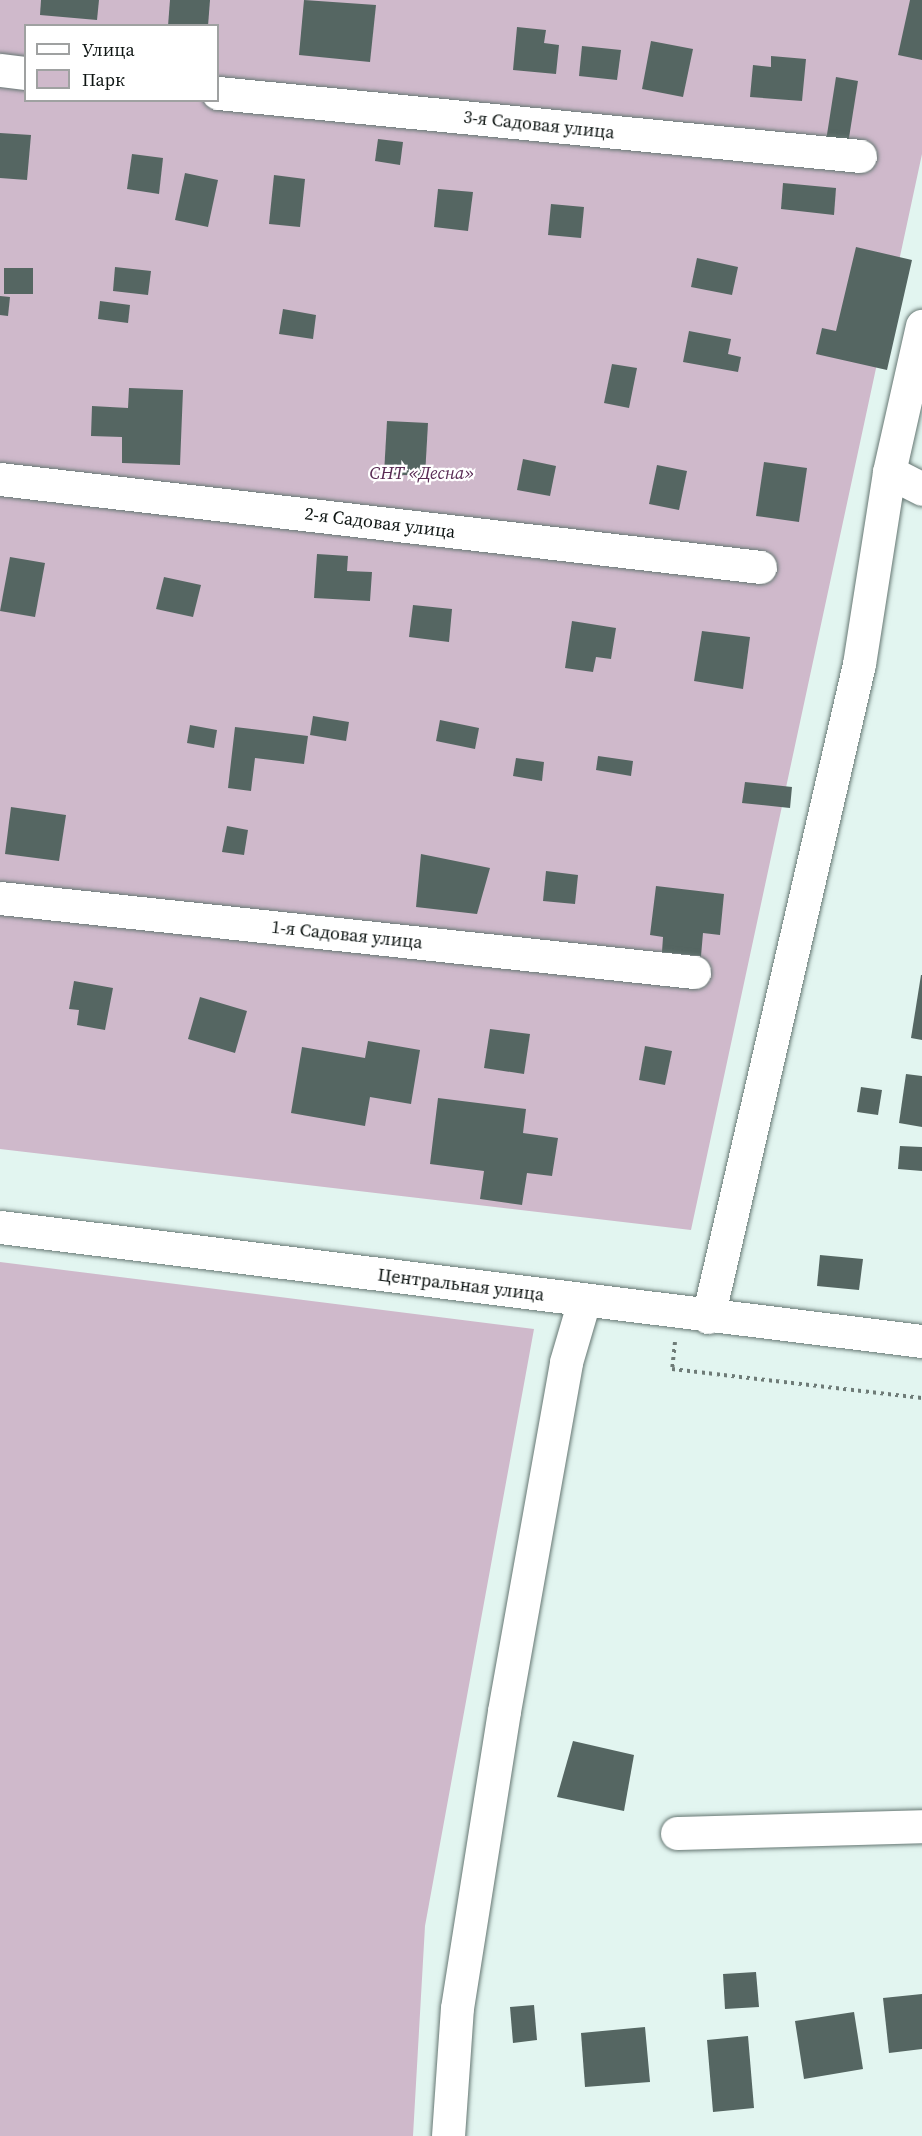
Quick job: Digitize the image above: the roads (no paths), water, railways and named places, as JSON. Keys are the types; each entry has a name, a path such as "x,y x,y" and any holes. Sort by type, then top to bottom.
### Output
{"street":[{"path":"0,70 24,73"},
{"name":"3-я Садовая улица","path":"219,93 860,156"},
{"path":"708,1317 859,664 889,472 922,326"},
{"path":"889,472 922,489"},
{"name":"2-я Садовая улица","path":"0,479 760,567"},
{"name":"1-я Садовая улица","path":"0,898 694,972"},
{"name":"Центральная улица","path":"0,1227 708,1317 922,1341"},
{"path":"448,2136 457,2007 508,1688 566,1362 584,1301"},
{"path":"677,1833 922,1826"}],"park label":[{"name":"СНТ «Десна»","path":"422,473"}]}
